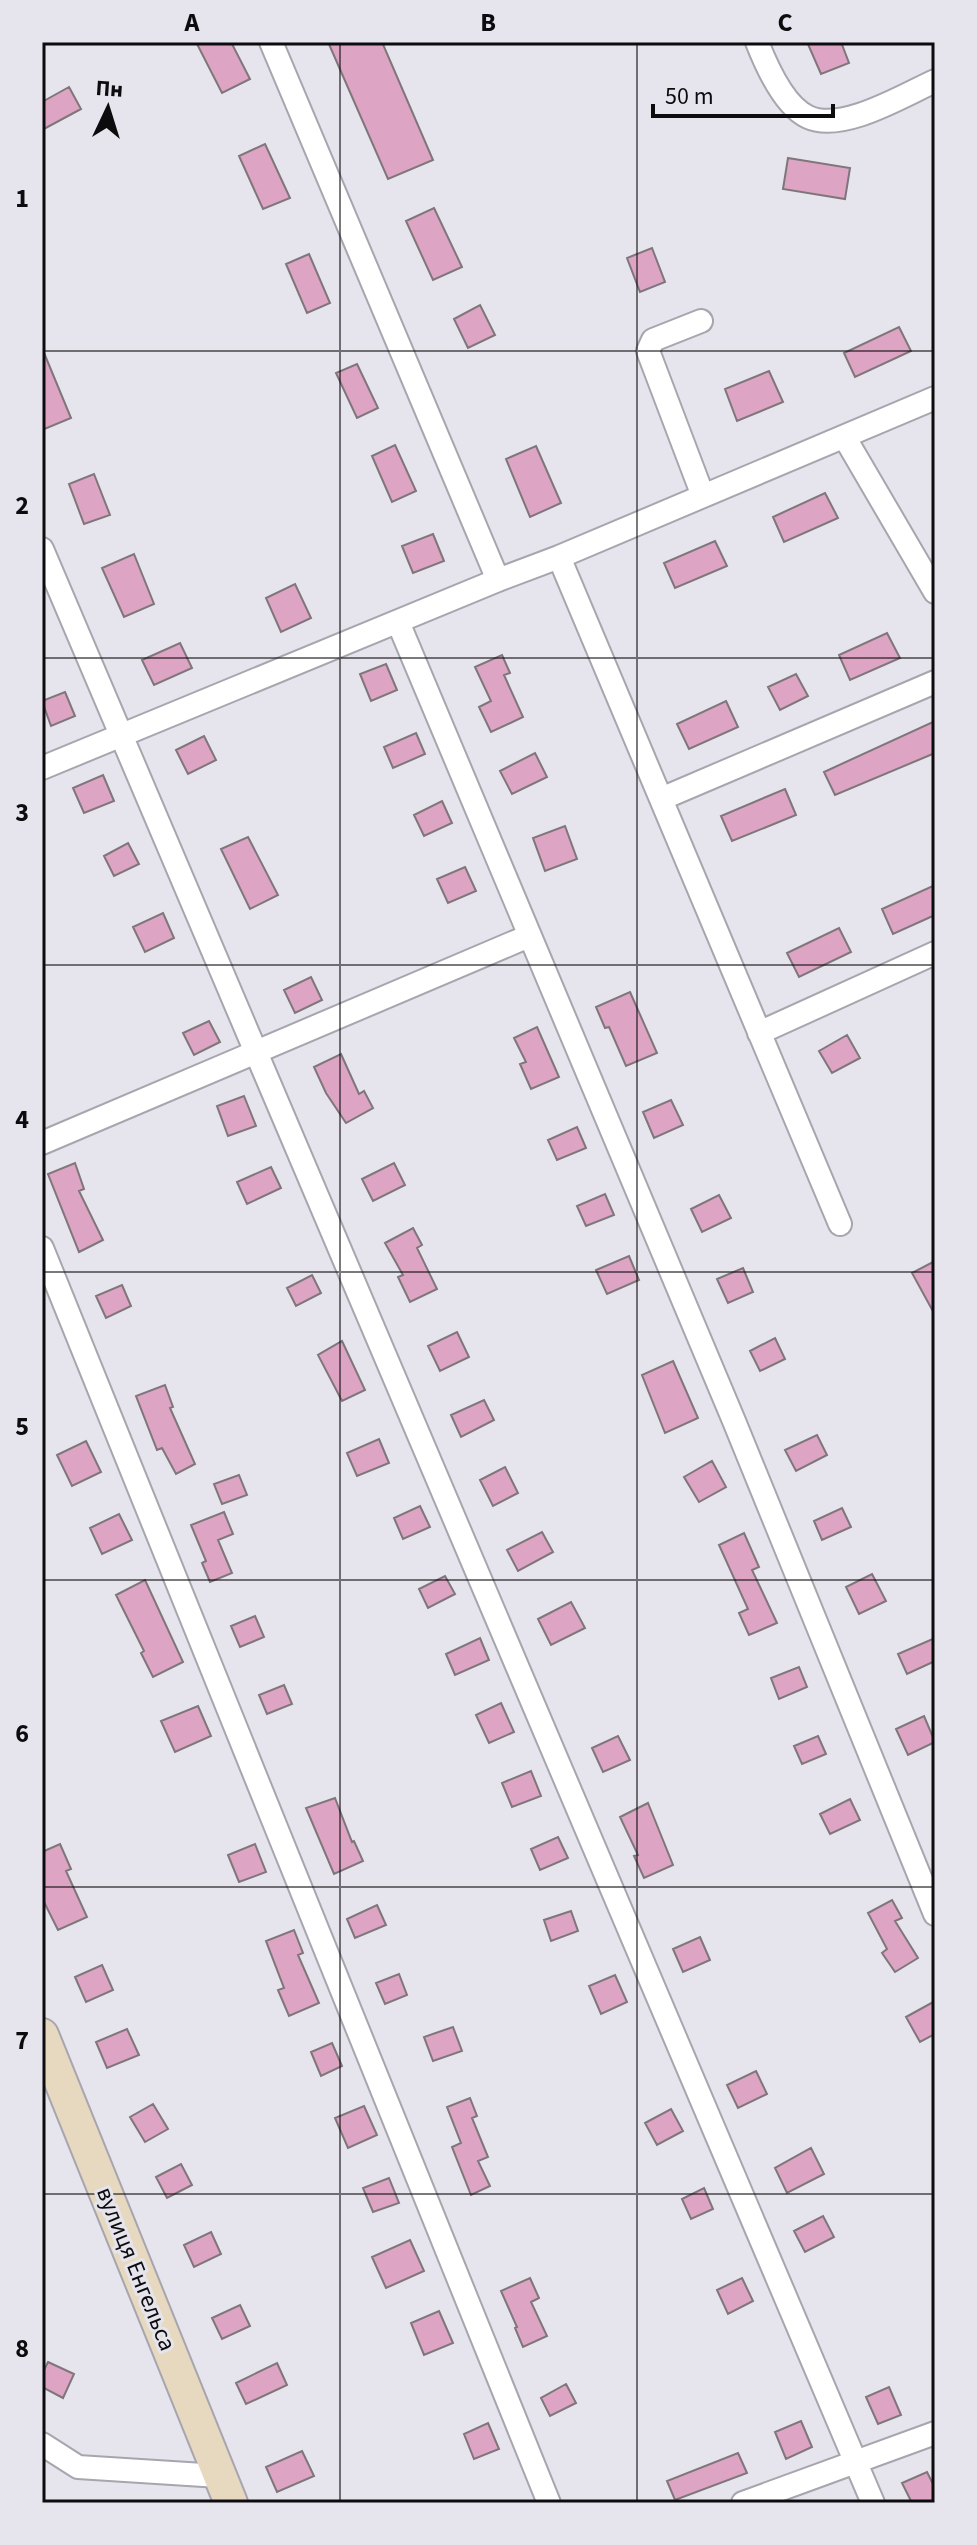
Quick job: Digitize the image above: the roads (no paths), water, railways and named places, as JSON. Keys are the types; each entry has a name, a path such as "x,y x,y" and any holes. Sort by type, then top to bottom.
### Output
{"street":[{"path":"271,42 498,580"},
{"path":"757,42 769,72 795,108 809,118 836,121 873,110 935,81"},
{"path":"701,321 653,340 648,351 703,496"},
{"path":"42,768 559,557 935,398"},
{"path":"845,438 935,592"},
{"path":"42,549 873,2503"},
{"path":"559,557 840,1224"},
{"path":"398,622 734,1421 935,1914"},
{"path":"661,799 935,682"},
{"path":"42,1143 529,936"},
{"path":"759,1033 935,953"},
{"path":"42,1248 549,2503"},
{"name":"вулиця Енгельса","path":"42,2035 225,2490"},
{"path":"743,2503 935,2433"},
{"path":"42,2444 78,2467 225,2490"}]}
